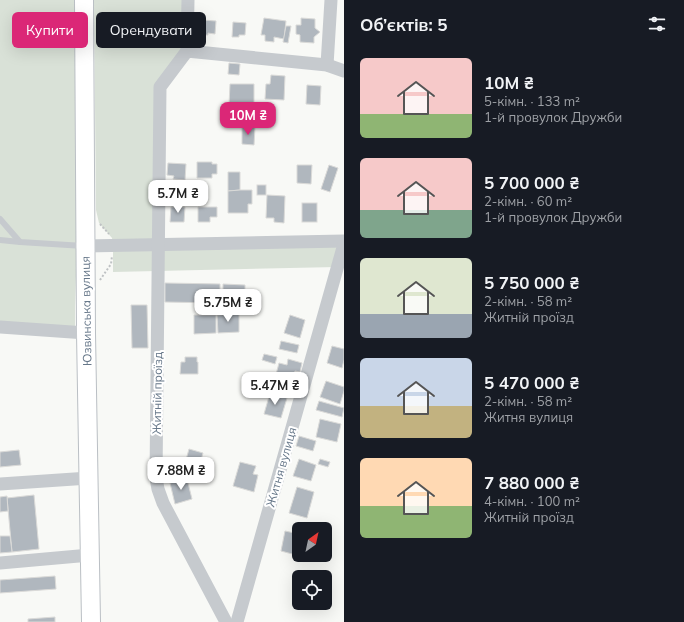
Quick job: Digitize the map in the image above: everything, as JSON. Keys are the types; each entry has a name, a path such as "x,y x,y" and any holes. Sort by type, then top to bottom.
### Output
{"main road":[{"name":"Юзвинська вулиця","path":"84,0 86,333 92,622"}],"street":[{"path":"188,0 188,50 328,65 344,71"},
{"path":"328,65 331,0"},
{"name":"Житній проїзд","path":"188,50 160,87 156,478 163,503 226,622"},
{"path":"85,246 344,242"},
{"name":"Житня вулиця","path":"237,622 344,242"},
{"path":"0,326 86,333"},
{"path":"0,484 89,478"},
{"path":"0,563 90,555"}],"lane":[{"path":"0,219 20,242"},
{"path":"0,240 85,246"}],"shaded area":[{"path":"0,0 76,0 76,12 12,12 12,48 76,48 77,245 75,333 0,327"},
{"path":"94,0 188,0 188,12 96,12 96,48 187,48 187,51 160,87 159,244 344,241 337,267 113,272 112,238 99,223 96,210"}],"building":[{"path":"264,18 286,21 284,39 274,37 274,42 265,41 265,35 261,35"},
{"path":"301,18 315,19 315,28 320,32 314,37 314,43 300,42 300,35 296,34 296,25 301,25"},
{"path":"206,20 216,21 215,34 208,33 208,35 206,35"},
{"path":"233,22 246,23 245,35 232,37"},
{"path":"286,26 291,26 288,43 283,42"},
{"path":"229,63 240,64 239,75 228,74"},
{"path":"271,75 285,76 284,100 265,99 266,84 270,84"},
{"path":"230,84 254,84 254,113 234,113 234,105 229,105"},
{"path":"307,85 321,86 320,105 306,104"},
{"path":"242,127 255,127 254,145 242,144"},
{"path":"197,162 212,162 212,164 217,164 217,174 212,174 212,178 197,178"},
{"path":"168,163 186,164 185,180 173,179 174,176 167,175"},
{"path":"297,165 312,165 311,184 297,183"},
{"path":"329,165 338,168 330,192 321,189"},
{"path":"228,172 240,172 240,190 228,191"},
{"path":"257,185 266,185 266,195 257,195"},
{"path":"252,190 252,204 248,204 248,213 228,213 228,191"},
{"path":"267,195 285,196 284,223 274,222 274,218 266,218"},
{"path":"302,203 317,203 317,222 302,222"},
{"path":"171,207 185,207 184,222 170,222"},
{"path":"198,207 217,207 217,217 210,217 210,222 198,222"},
{"path":"165,283 220,284 220,303 165,302"},
{"path":"223,284 245,285 245,303 223,303"},
{"path":"131,305 147,305 148,348 132,348"},
{"path":"239,314 239,332 218,333 217,315"},
{"path":"194,315 216,315 216,333 194,334"},
{"path":"290,315 305,320 300,338 284,333"},
{"path":"281,341 299,345 297,353 279,349"},
{"path":"332,346 344,349 342,368 327,363"},
{"path":"264,354 277,357 275,364 262,360"},
{"path":"185,357 197,357 198,374 180,374 181,362 185,362"},
{"path":"288,359 302,363 300,372 295,371 293,378 290,377 288,385 274,382 279,363 287,365"},
{"path":"326,381 344,387 340,404 320,397"},
{"path":"270,393 287,398 281,418 264,414"},
{"path":"319,401 344,408 342,417 316,410"},
{"path":"320,419 341,424 337,442 316,437"},
{"path":"299,436 316,441 313,451 296,446"},
{"path":"189,449 203,453 198,471 184,467"},
{"path":"19,450 21,465 0,467 0,452"},
{"path":"299,459 316,465 311,481 293,476"},
{"path":"320,459 330,462 328,467 318,464"},
{"path":"240,462 256,466 253,474 258,475 254,492 233,486"},
{"path":"187,479 192,499 175,504 170,483"},
{"path":"297,487 314,492 307,518 289,513"},
{"path":"34,495 39,549 12,552 7,498"},
{"path":"7,496 8,511 0,512 0,497"},
{"path":"285,531 292,532 292,554 281,551"},
{"path":"0,536 10,536 12,552 0,553"},
{"path":"55,576 56,589 0,593 0,580"},
{"path":"55,617 55,622 28,622 28,619"}]}
